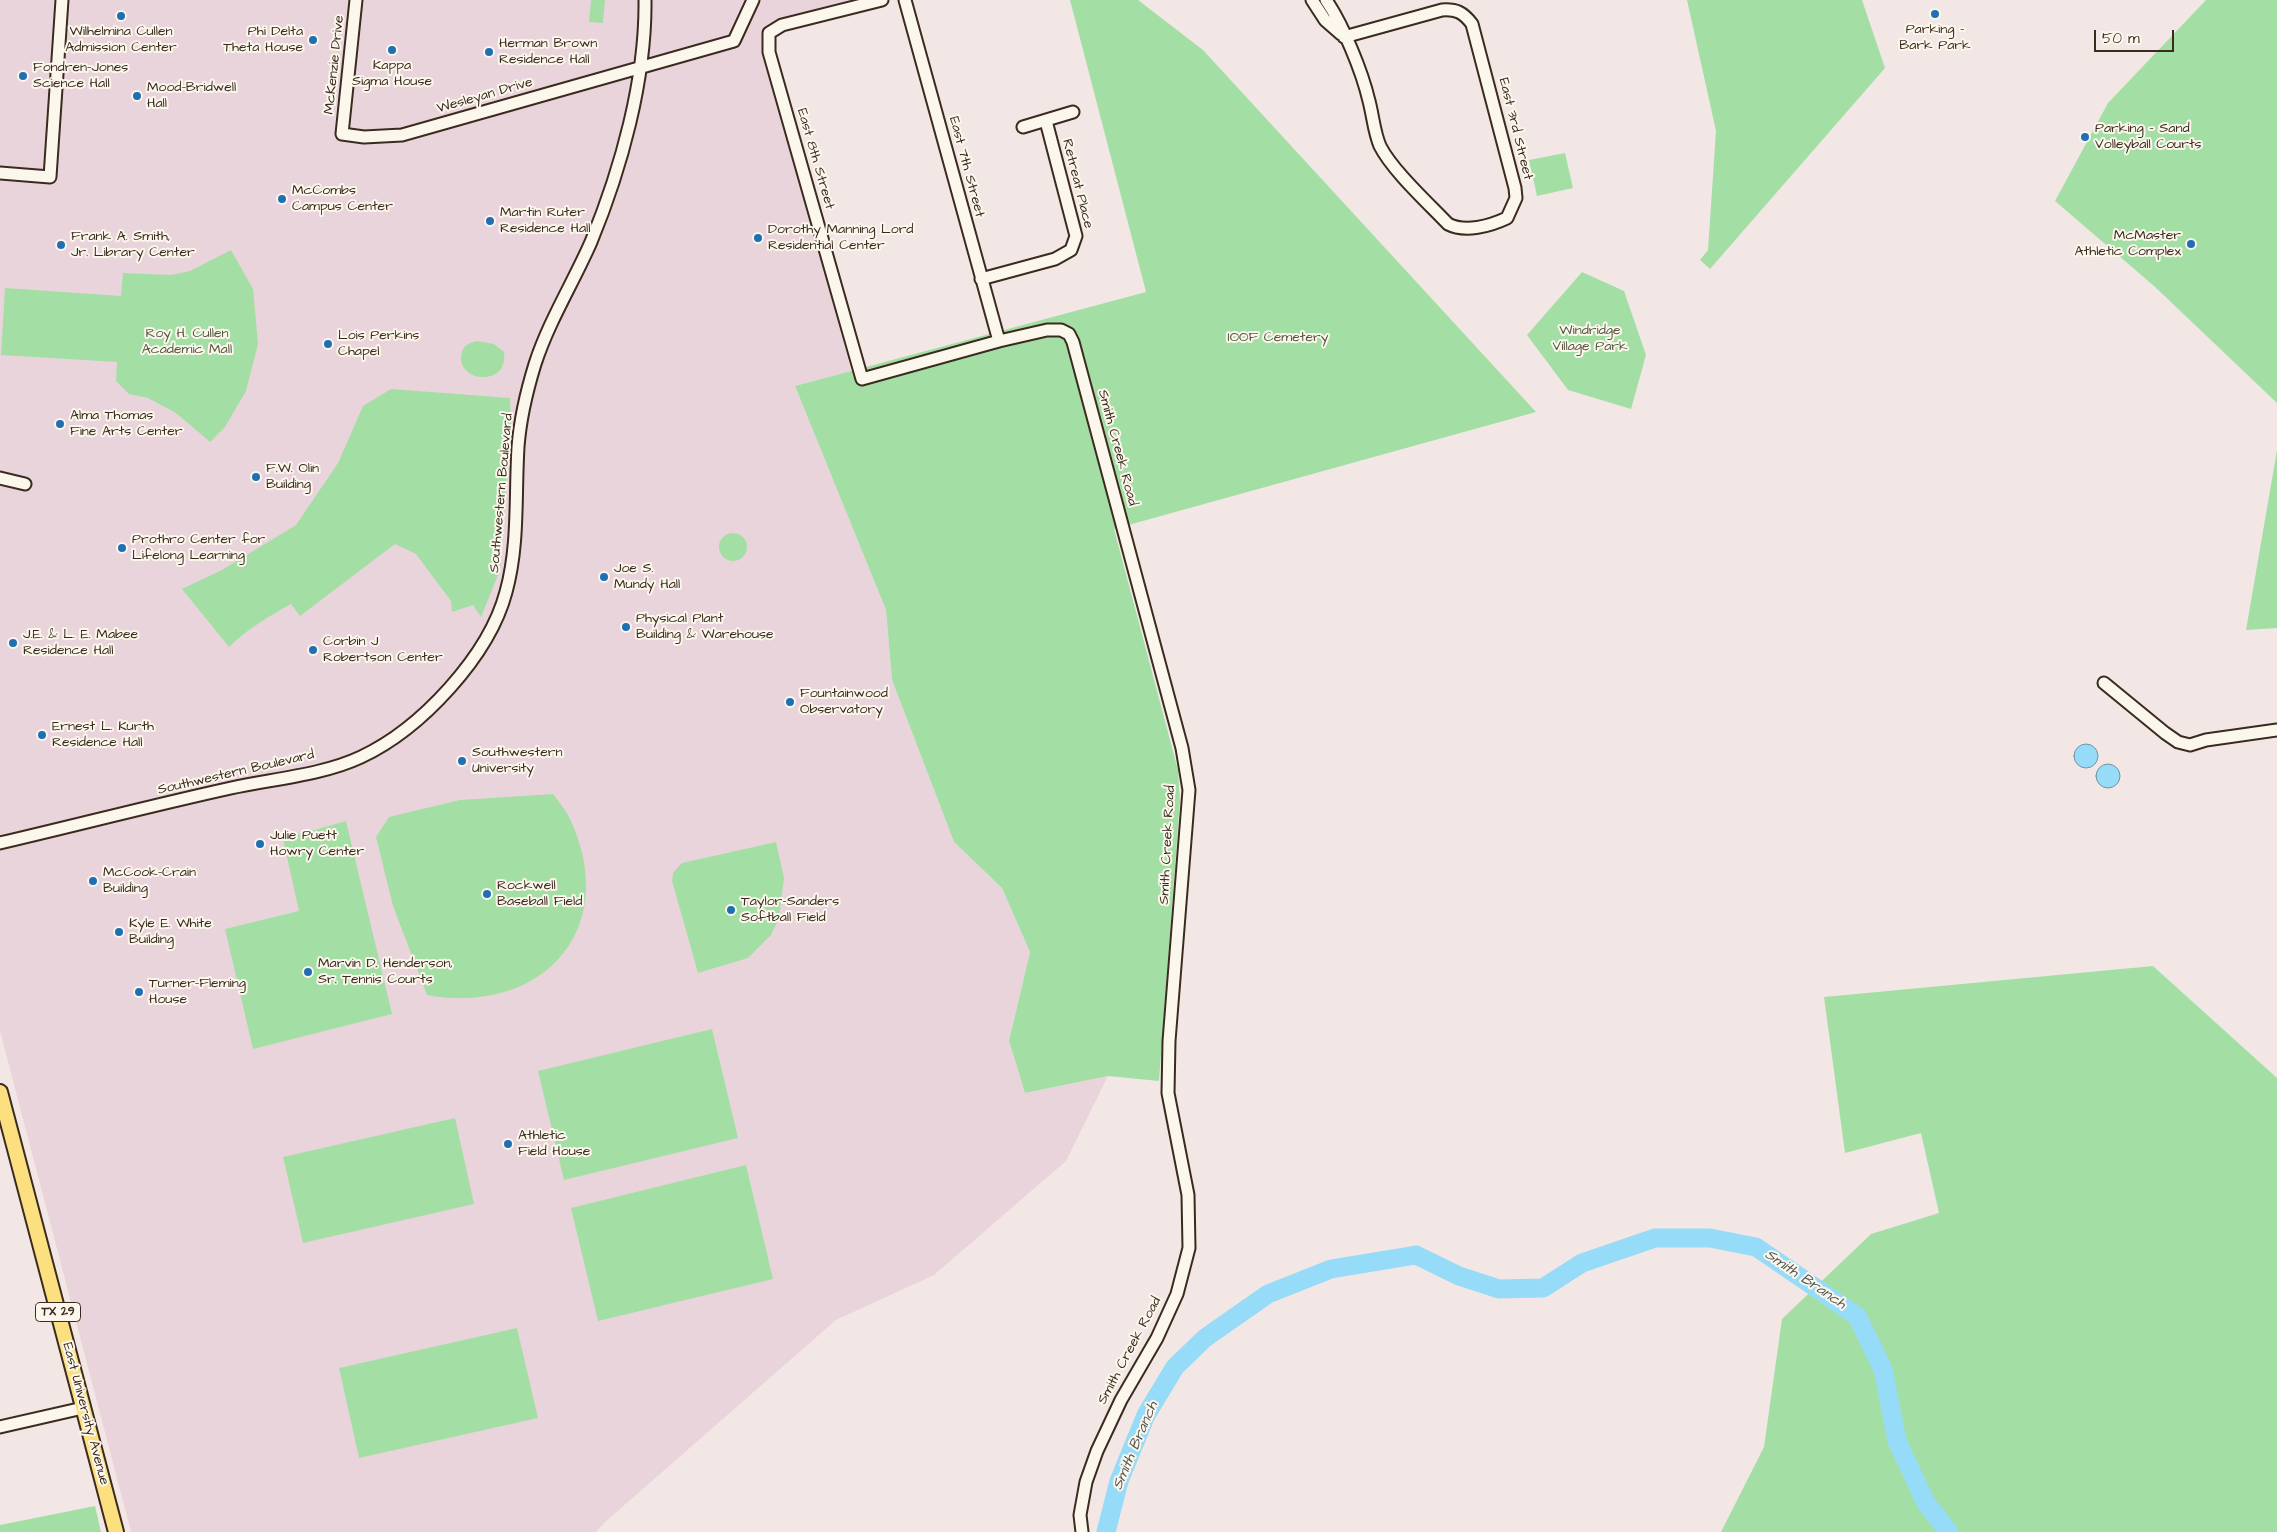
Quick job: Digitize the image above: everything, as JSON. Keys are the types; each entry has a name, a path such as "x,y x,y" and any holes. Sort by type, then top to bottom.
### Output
{"main road":[{"name":"East University Avenue","path":"0,1092 116,1532"}],"street":[{"path":"0,173 50,176 62,0"},
{"name":"McKenzie Drive","path":"342,134 356,0"},
{"name":"Southwestern Boulevard","path":"0,843 217,791 329,768 362,757 427,711 465,673 484,643 506,595 512,566 518,445 533,370 544,340 590,244 609,194 641,68 645,24 644,0"},
{"name":"Wesleyan Drive","path":"342,134 364,137 402,135 734,41 753,0"},
{"name":"East 8th Street","path":"862,379 768,52 769,33 782,25 882,0"},
{"name":"East 7th Street","path":"905,0 999,341"},
{"name":"East 3rd Street","path":"1312,0 1326,20 1344,37"},
{"name":"East 3rd Street","path":"1326,0 1335,13 1344,37 1369,101 1380,146 1388,159 1448,224 1456,228 1469,228 1507,218 1516,198 1515,188 1472,24 1466,15 1455,9 1442,10 1344,37"},
{"path":"1023,127 1072,112"},
{"name":"Retreat Place","path":"981,279 1055,259 1071,250 1076,236 1046,120"},
{"name":"Smith Creek Road","path":"862,379 999,341 1054,330 1069,334 1073,342 1182,748 1189,790 1169,1041 1168,1093 1188,1195 1189,1248 1173,1303 1156,1338 1121,1400 1097,1452 1086,1482 1080,1515 1082,1532"},
{"path":"0,478 25,484"},
{"path":"2104,683 2178,742 2190,745 2206,740 2277,730"},
{"path":"0,1426 83,1408"}],"shaded area":[{"name":"Southwestern University","path":"0,0 852,0 773,21 765,26 762,34 851,371 795,386 886,610 892,680 954,842 1002,888 1030,952 1009,1041 1025,1093 1108,1076 1066,1161 934,1275 836,1320 596,1532 131,1532 0,1031"}],"green space":[{"path":"591,0 605,0 603,23 589,22"},
{"name":"IOOF Cemetery","path":"1070,0 1138,0 1203,50 1536,412 1114,529 1178,770 1180,801 1159,1081 1108,1076 1025,1093 1009,1041 1030,952 1002,888 954,842 892,680 886,610 795,386 1146,292"},
{"path":"1687,0 1862,0 1885,68 1710,269 1700,260 1708,250 1716,131"},
{"name":"McMaster Athletic Complex","path":"2206,0 2277,0 2277,403 2154,286 2055,201 2108,103"},
{"path":"1565,153 1573,188 1537,196 1529,160"},
{"name":"Roy H. Cullen Academic Mall","path":"231,250 253,289 258,344 246,391 225,427 210,442 176,413 148,398 129,394 116,381 117,362 1,355 5,288 121,296 123,273 171,275 190,271"},
{"name":"Windridge Village Park","path":"1582,272 1624,291 1646,355 1631,409 1568,390 1527,335"},
{"path":"477,341 494,344 504,352 503,364 498,372 491,376 473,375 465,370 461,362 464,348"},
{"path":"391,389 510,398 511,420 500,570 481,617 473,605 452,612 451,601 416,554 395,544 300,616 291,604 250,629 229,647 182,589 222,570 296,525 338,463 363,406"},
{"path":"2277,450 2277,628 2246,630"},
{"path":"733,533 743,537 747,547 743,557 733,561 723,557 719,547 723,537"},
{"name":"Rockwell Baseball Field","path":"553,794 570,819 583,859 586,896 578,929 561,956 536,978 505,992 468,998 427,995 393,906 376,837 389,817 460,800"},
{"name":"Marvin D. Henderson, Sr. Tennis Courts","path":"346,821 392,1014 253,1049 225,929 299,911 283,839"},
{"name":"Taylor-Sanders Softball Field","path":"776,842 784,878 779,918 771,935 748,958 698,973 672,881 673,873 682,863"},
{"path":"2153,966 2277,1078 2277,1532 1721,1532 1764,1447 1782,1319 1871,1234 1939,1213 1921,1133 1845,1153 1824,997"},
{"path":"712,1029 738,1138 564,1180 538,1071"},
{"path":"455,1118 474,1204 303,1243 283,1157"},
{"path":"746,1165 773,1279 598,1321 571,1208"},
{"path":"517,1328 538,1418 359,1458 339,1368"},
{"path":"95,1506 101,1532 0,1532 0,1525"}],"water":[{"path":"2086,744 2095,747 2098,756 2095,765 2086,768 2077,765 2074,756 2077,747"},
{"path":"2108,764 2117,767 2120,776 2117,785 2108,788 2099,785 2096,776 2099,767"}],"waterway":[{"name":"Smith Branch","path":"1106,1532 1119,1481 1146,1415 1175,1367 1205,1338 1268,1294 1331,1269 1416,1255 1459,1276 1499,1289 1543,1288 1582,1263 1655,1238 1710,1238 1756,1247 1857,1316 1883,1369 1897,1441 1926,1503 1949,1532"}],"place":[{"name":"Parking - Bark Park","path":"1935,14"},
{"name":"Wilhelmina Cullen Admission Center","path":"121,16"},
{"name":"Phi Delta Theta House","path":"313,40"},
{"name":"Kappa Sigma House","path":"392,50"},
{"name":"Herman Brown Residence Hall","path":"489,52"},
{"name":"Fondren-Jones Science Hall","path":"23,76"},
{"name":"Mood-Bridwell Hall","path":"137,96"},
{"name":"Parking - Sand Volleyball Courts","path":"2085,137"},
{"name":"McCombs Campus Center","path":"282,199"},
{"name":"Martin Ruter Residence Hall","path":"490,221"},
{"name":"Dorothy Manning Lord Residential Center","path":"758,238"},
{"name":"McMaster Athletic Complex","path":"2191,244"},
{"name":"Frank A. Smith, Jr. Library Center","path":"61,245"},
{"name":"Lois Perkins Chapel","path":"328,344"},
{"name":"Alma Thomas Fine Arts Center","path":"60,424"},
{"name":"F.W. Olin Building","path":"256,477"},
{"name":"Prothro Center for Lifelong Learning","path":"122,548"},
{"name":"Joe S. Mundy Hall","path":"604,577"},
{"name":"Physical Plant Building & Warehouse","path":"626,627"},
{"name":"J.E. & L. E. Mabee Residence Hall","path":"13,643"},
{"name":"Corbin J Robertson Center","path":"313,650"},
{"name":"Fountainwood Observatory","path":"790,702"},
{"name":"Ernest L. Kurth Residence Hall","path":"42,735"},
{"name":"Southwestern University","path":"462,761"},
{"name":"Julie Puett Howry Center","path":"260,844"},
{"name":"McCook-Crain Building","path":"93,881"},
{"name":"Rockwell Baseball Field","path":"487,894"},
{"name":"Taylor-Sanders Softball Field","path":"731,910"},
{"name":"Kyle E. White Building","path":"119,932"},
{"name":"Marvin D. Henderson, Sr. Tennis Courts","path":"308,972"},
{"name":"Turner-Fleming House","path":"139,992"},
{"name":"Athletic Field House","path":"508,1144"}]}
